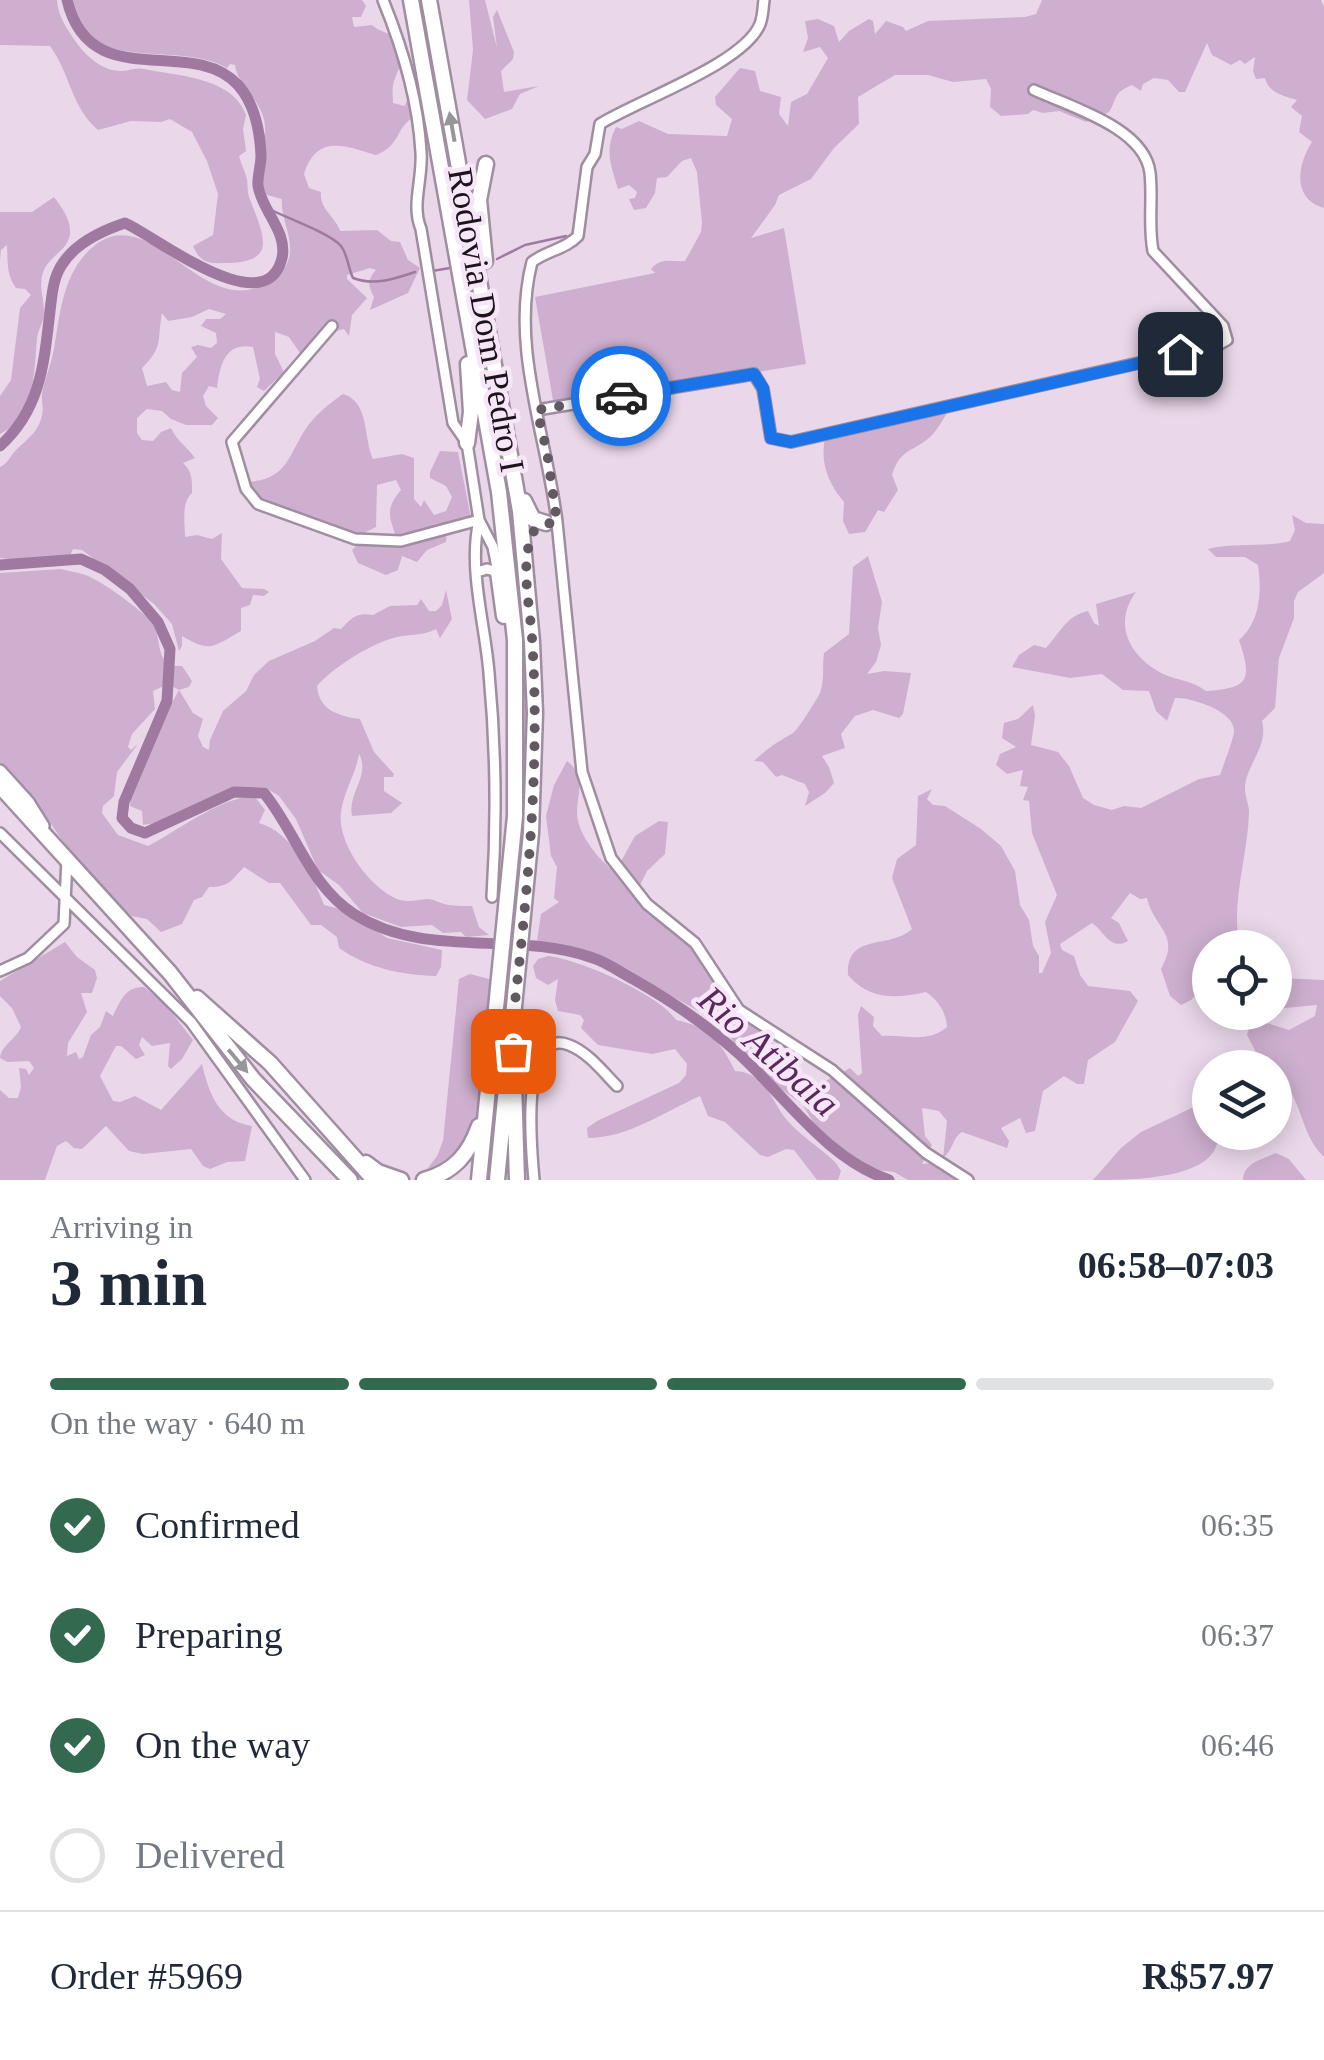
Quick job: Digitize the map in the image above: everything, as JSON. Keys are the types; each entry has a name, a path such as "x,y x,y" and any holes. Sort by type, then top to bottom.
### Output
{"highway":[{"name":"Rodovia Dom Pedro I","path":"411,0 504,526 514,640 518,740 507,915 479,1180"},
{"name":"Rodovia Dom Pedro I","path":"429,0 512,463 527,572 535,713 525,917 496,1180"},
{"path":"486,164 479,189 480,214 497,376"},
{"path":"458,259 471,395 467,443"},
{"path":"512,463 528,512 534,519 552,523"},
{"path":"527,572 534,531 552,523"},
{"path":"498,572 518,740"},
{"path":"0,786 25,806 170,973 234,1058 347,1180"},
{"path":"170,973 253,1047 374,1180"},
{"path":"511,1038 517,1180"},
{"path":"266,1091 263,1082 268,1074 283,1079"},
{"path":"424,1180 449,1170 465,1155 486,1106"},
{"path":"347,1150 378,1172 401,1180"}],"main road":[{"path":"0,771 25,806"}],"street":[{"path":"383,0 410,79 422,164 414,213 421,230 453,423 467,443 479,520 493,548 498,572"},
{"path":"764,0 760,24 748,42 729,58 610,117 598,127 598,145 588,166 578,236 532,262 529,273 524,307 537,410 547,452 582,772 610,858 647,904 695,942 740,1010 832,1070 926,1153 968,1180"},
{"path":"537,410 754,374 763,388 771,438 791,442 1227,340 1223,326 1153,251 1146,152 1124,133 1034,90"},
{"path":"332,326 232,442 253,500 269,510 370,542 402,541 479,520"},
{"path":"479,520 475,538 477,572 489,668 498,810 492,896"},
{"path":"477,572 487,568 498,572"},
{"path":"0,833 190,1022 305,1180"},
{"path":"0,971 28,958 64,924 66,856"},
{"path":"0,954 10,966"},
{"path":"534,1180 532,1079 540,1055 554,1045 571,1046 618,1086"}],"shaded area":[{"path":"0,0 57,0 69,32 101,66 202,80 239,102 246,115 246,151 239,156 263,238 259,254 240,262 212,263 201,258 193,246 213,235 218,194 192,132 170,119 131,121 98,130 82,111 50,46 0,45"},
{"path":"70,0 362,0 366,6 361,17 352,17 354,27 372,25 394,37 402,48 393,103 405,106 408,96 412,118 393,143 376,155 343,146 324,148 316,152 304,174 309,188 321,192 323,203 340,231 377,230 391,241 400,242 408,260 420,268 408,293 370,310 374,297 369,282 376,270 347,275 367,298 352,315 349,336 344,329 331,329 300,353 289,337 275,332 275,354 284,372 264,391 257,387 260,379 253,347 236,348 222,364 217,388 209,386 203,396 206,406 218,418 212,425 186,425 162,411 147,409 137,418 137,433 142,440 153,441 171,428 195,458 183,463 192,485 185,508 185,537 212,539 222,533 221,559 242,588 269,592 264,596 253,595 250,605 241,608 241,631 212,646 199,645 182,636 179,651 172,624 154,604 82,550 73,549 70,556 53,559 0,558 0,467 32,435 40,421 42,393 61,307 69,280 84,256 94,246 116,236 137,238 201,277 223,287 246,290 273,279 289,258 282,199 267,195 263,187 265,123 235,65 227,68 184,56 112,48 93,39 78,24","holes":["209,309 226,314 220,319 206,319 201,326 216,333 217,343 211,348 191,347 197,357 182,373 180,392 172,390 166,382 147,386 142,368 157,348 162,313 168,321"]},
{"path":"415,0 425,0 516,516 530,732 520,915 511,917 522,730 519,651"},
{"path":"469,0 485,0 497,48 493,17 497,10 514,52 513,59 501,71 504,92 539,86 520,94 512,109 485,119 467,100 473,50"},
{"path":"1042,0 1321,0 1324,208 1314,204 1302,189 1303,161 1312,142 1299,132 1302,116 1291,107 1297,100 1273,90 1265,78 1256,79 1255,57 1245,64 1240,60 1231,65 1212,55 1207,43 1185,92 1179,92 1168,80 1154,78 1143,84 1141,91 1132,85 1121,91 1109,112 1086,122 1059,111 1033,110 1028,114 1001,116 990,107 991,89 986,79 953,82 928,75 895,75 858,97 859,124 834,148 811,179 779,195 751,238 784,228 806,364 554,406 535,297 655,273 651,269 659,263 685,261 701,232 697,172 691,158 682,161 667,177 657,178 655,193 646,208 634,210 629,199 635,198 637,192 629,185 618,189 611,165 610,143 616,127 622,129 639,121 668,134 727,136 732,119 716,105 715,97 740,68 755,71 760,91 781,97 779,114 788,126 791,102 807,94 828,58 820,47 803,52 808,38 805,21 818,19 834,26 839,42 869,19 875,34 886,21 906,31 928,21 1025,17 1036,14"},
{"path":"54,197 67,218 69,239 42,276 44,315 26,405 12,426 0,434 0,396 11,380 20,308 31,295 13,283 7,245 1,250 0,261 0,212 32,212"},
{"path":"343,394 352,398 362,413 373,459 402,454 414,458 414,499 421,507 424,500 434,515 446,511 452,497 446,486 430,478 430,472 440,451 458,452 471,518 447,531 446,542 427,550 417,562 402,556 398,570 386,575 358,563 352,550 357,545 388,546 397,540 390,515 401,490 396,480 377,485 376,527 360,535 274,508 255,497 246,482 279,471 311,422"},
{"path":"952,405 933,434 900,459 892,475 898,490 884,512 878,510 865,532 849,534 843,521 844,502 826,470 826,435 910,408"},
{"path":"1292,515 1306,523 1324,524 1324,573 1298,592 1294,601 1294,618 1279,658 1275,708 1262,721 1262,740 1246,780 1248,829 1237,930 1192,930 1192,999 1181,1005 1170,996 1161,969 1167,939 1147,898 1130,893 1111,918 1119,923 1128,941 1112,942 1092,923 1060,944 1062,950 1074,956 1088,986 1130,991 1138,1001 1115,1042 1088,1060 1084,1084 1064,1076 1043,1091 1035,1131 1026,1133 1020,1118 1001,1128 1009,1141 1007,1148 962,1132 943,1158 947,1121 939,1111 922,1108 925,1136 932,1145 922,1164 942,1162 967,1180 908,1180 854,1161 820,1133 802,1104 758,1073 727,1033 702,1013 583,951 537,941 541,914 559,902 554,898 557,867 551,856 546,816 554,785 567,761 578,775 580,827 600,858 610,868 619,865 635,836 659,821 668,822 665,854 647,871 638,889 640,895 705,953 737,1005 814,1087 850,1068 858,1076 862,1073 858,1015 861,1006 874,1017 873,1026 882,1036 924,1037 947,1027 938,1003 926,992 884,996 865,989 848,975 849,962 861,947 912,929 892,878 897,859 916,845 918,796 932,789 927,799 933,805 945,806 1001,846 1015,871 1020,905 1029,920 1033,946 1039,956 1039,973 1051,953 1045,922 1057,895 1032,833 1029,801 1023,800 1028,787 1020,786 1023,770 1007,774 996,765 1000,754 1016,747 1002,738 1004,723 1018,719 1033,705 1031,745 1058,752 1083,798 1112,810 1124,806 1141,808 1199,779 1220,775 1234,731 1220,712 1175,698 1167,721 1156,711 1149,691 1123,690 1102,674 1070,678 1012,667 1019,655 1034,645 1046,648 1074,616 1088,611 1099,626 1096,604 1136,592 1129,604 1125,627 1141,658 1163,674 1206,691 1231,688 1244,680 1246,673 1239,640 1258,606 1258,565 1245,557 1216,557 1208,549 1290,541 1295,530"},
{"path":"868,556 882,602 878,628 881,645 867,674 911,673 903,714 899,718 873,710 855,716 841,734 845,748 822,756 834,783 805,806 809,792 805,784 782,775 776,777 763,762 754,761 795,731 818,696 824,653 849,634 853,567"},
{"path":"61,569 98,581 143,613 153,624 166,661 171,666 182,666 192,681 189,687 179,690 168,684 153,691 155,709 132,734 128,747 131,750 138,744 117,772 114,796 103,806 102,813 118,835 148,846 215,807 255,797 265,810 259,823 291,845 324,905 344,910 387,938 442,950 436,976 385,969 350,955 339,948 337,937 321,925 311,925 280,883 269,883 244,867 230,882 209,887 194,900 182,924 161,932 147,919 132,916 120,906 0,762 0,573"},
{"path":"446,590 452,619 440,638 436,629 388,640 343,663 317,686 321,701 331,710 360,719 374,752 394,774 384,777 384,791 402,803 391,813 352,816 362,770 359,754 341,812 344,837 357,863 376,885 397,899 430,899 472,906 479,927 489,935 443,933 432,925 401,927 363,913 339,885 318,870 296,819 279,796 264,787 228,789 162,822 143,825 142,811 130,806 131,795 154,736 179,690 193,713 203,719 198,736 209,750 223,711 246,691 254,675 269,661 334,628 341,629 359,615 373,615 390,606 417,605 421,599 429,611 436,611"},
{"path":"65,942 95,970 97,978 92,993 81,993 87,1012 68,1043 67,1056 76,1052 79,1059 83,1057 106,1011 113,1016 128,992 144,987 165,1004 193,1040 171,1069 170,1043 152,1046 142,1037 139,1045 145,1055 136,1059 116,1046 100,1076 113,1101 135,1096 161,1110 202,1064 212,1095 223,1112 252,1126 245,1161 227,1162 210,1169 203,1166 191,1149 143,1154 129,1151 106,1126 82,1149 66,1141 57,1146 45,1180 0,1180 0,1090 9,1098 18,1098 19,1068 26,1069 29,1075 34,1068 29,1061 7,1062 0,1058 21,1027 12,1008 0,996 0,981"},
{"path":"548,956 618,980 654,1000 676,1020 711,1036 735,1071 761,1082 791,1125 836,1163 841,1171 838,1180 817,1180 794,1150 786,1149 768,1157 760,1155 725,1122 708,1116 700,1096 632,1129 588,1138 587,1128 597,1121 679,1083 686,1075 687,1064 675,1049 652,1054 598,1045 581,1028 584,1020 580,1015 558,1011 558,979 548,985 536,978 533,966 538,959"},
{"path":"470,974 493,980 475,1126 456,1161 421,1177 443,1141 459,979"},
{"path":"505,974 512,975 492,1180 484,1180"},
{"path":"1292,979 1324,980 1324,1157 1310,1137 1292,1094 1292,1050 1255,1050 1247,1035 1248,1030 1292,1030 1315,1016 1317,1005 1292,1007"},
{"path":"1192,1108 1192,1150 1214,1150 1206,1160 1172,1174 1093,1180 1141,1132"},
{"path":"1276,1153 1289,1159 1306,1180 1243,1180 1246,1169"}],"waterway":[{"name":"Rio Atibaia","path":"0,446 24,417 38,384 58,271 66,258 89,239 125,223 209,271 255,283 272,276 282,258 281,239 258,186 261,156 256,118 238,85 218,71 195,64 119,56 97,47 79,29 67,0"},
{"path":"267,208 335,241 343,250 353,278 376,281 415,272"},
{"path":"497,259 525,245 566,236"},
{"path":"432,271 450,268"},
{"name":"Rio Atibaia","path":"0,565 81,559 105,570 130,589 158,622 170,649 167,701 124,802 122,818 131,828 145,833 234,792 264,793 325,888 354,914 411,936 564,950 603,962 701,1023 739,1054 827,1142 866,1170 889,1180"}],"way so far":[{"path":"513,1051 511,1038 534,785 535,713 527,572 534,531 557,522 537,410 621,396"}],"route":[{"path":"621,396 754,374 763,388 766,427 771,438 791,442 1180,354"}]}
